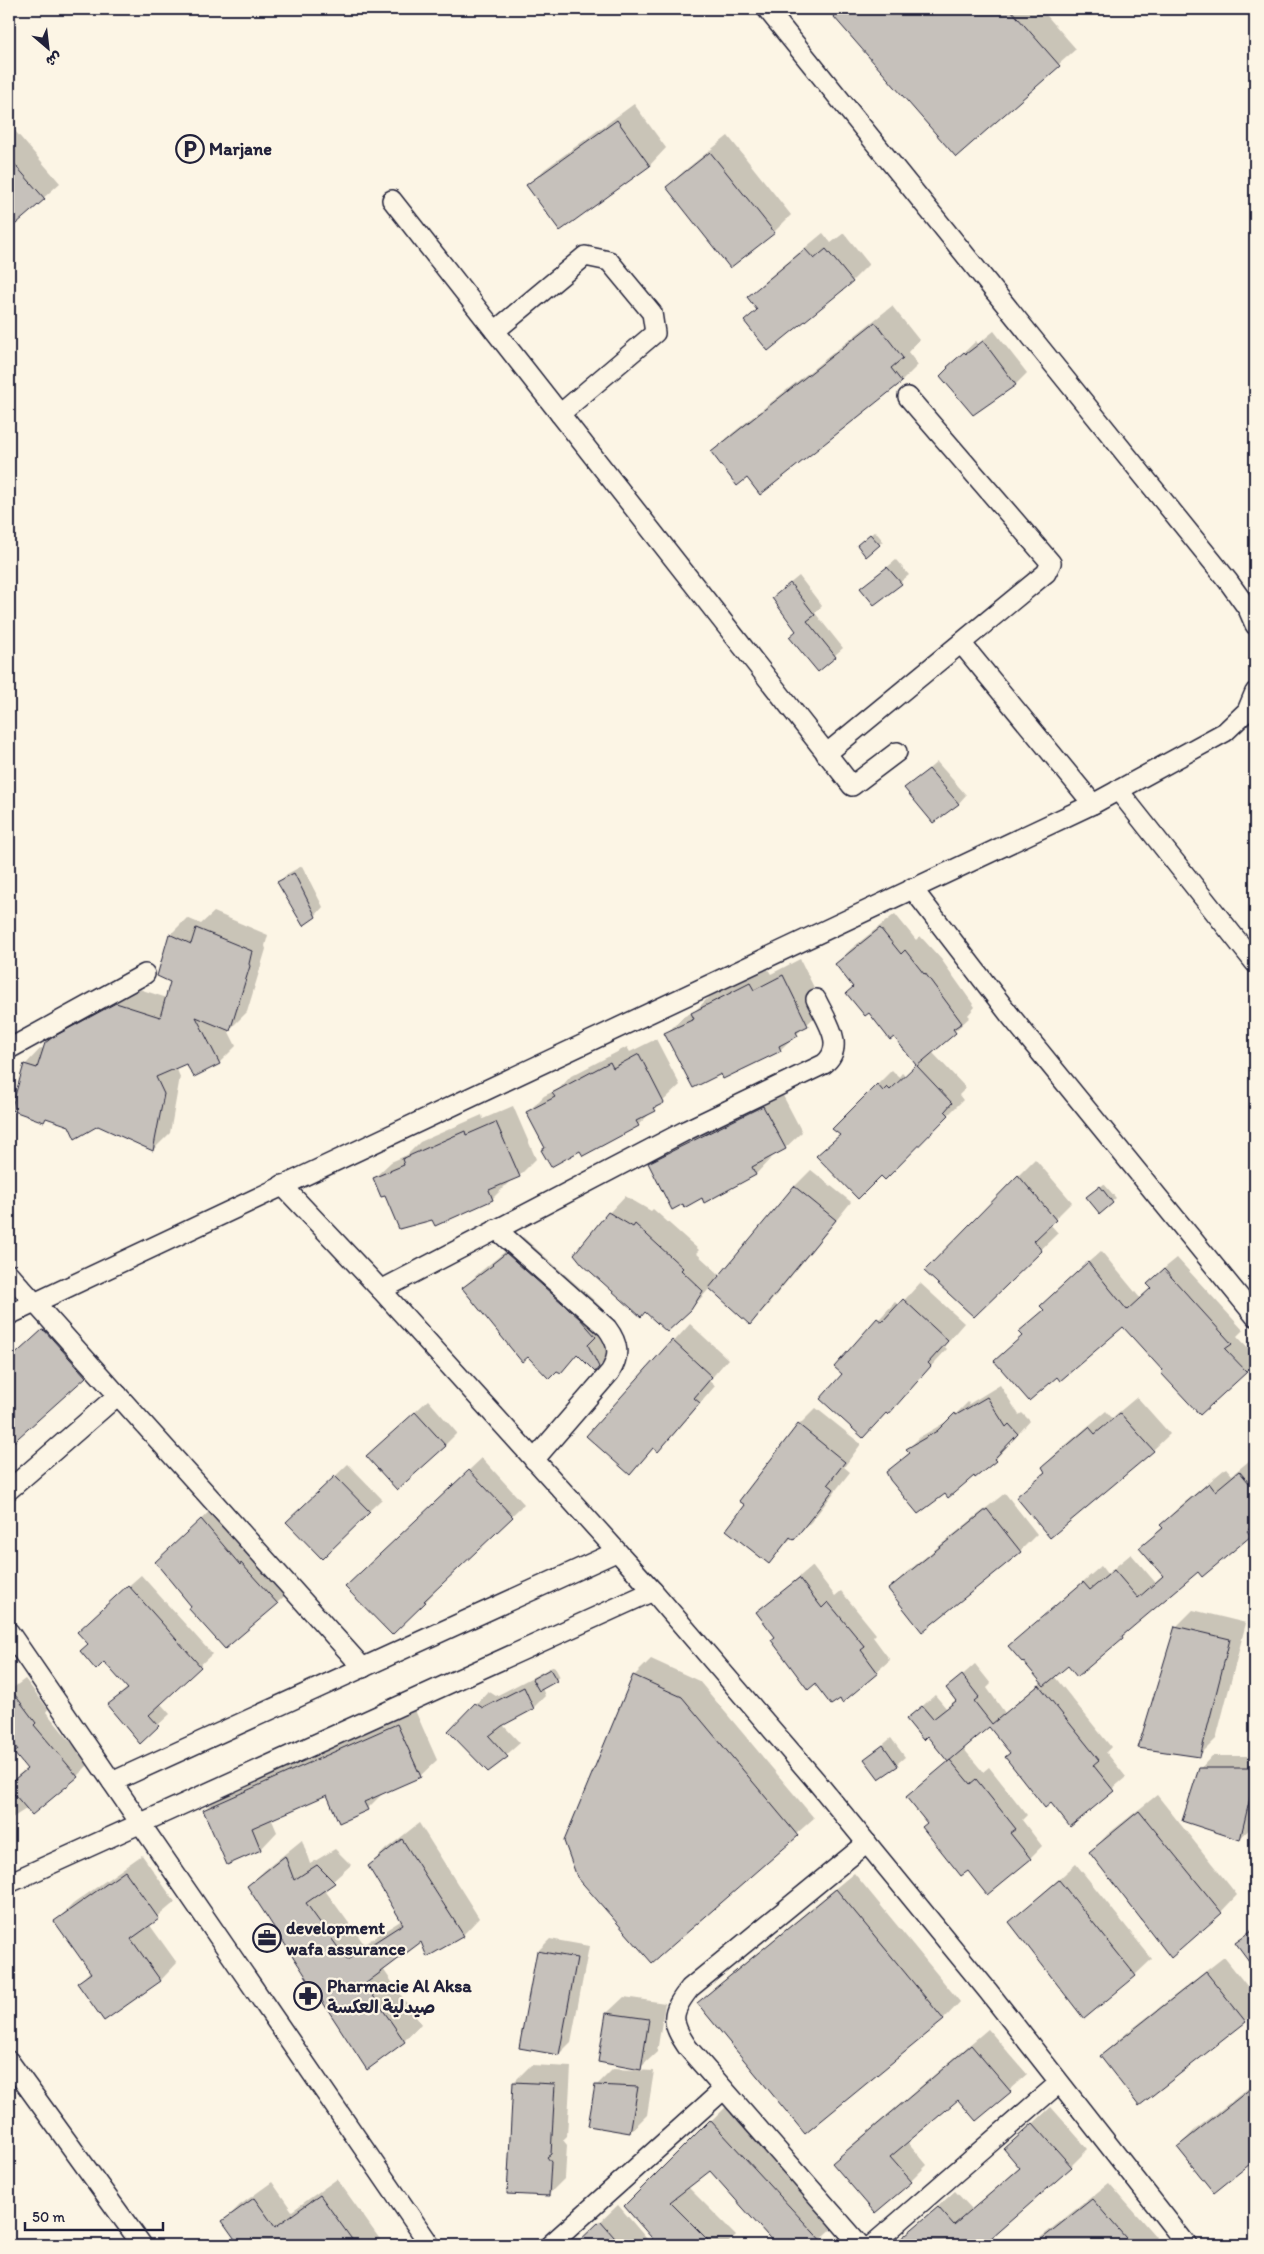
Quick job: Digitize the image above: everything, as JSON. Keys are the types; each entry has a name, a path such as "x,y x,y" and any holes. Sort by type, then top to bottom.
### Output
{"street":[{"path":"767,9 1228,581 1248,608 1255,625"},
{"path":"392,200 852,786 897,752"},
{"path":"495,331 585,256 609,261 652,313 655,333 560,414"},
{"path":"826,754 1046,573 1051,563 908,397"},
{"path":"960,643 1093,804"},
{"path":"9,1315 1093,804 1226,732 1247,711 1255,692"},
{"path":"1118,790 1255,963"},
{"path":"912,888 1009,1014 1255,1316"},
{"path":"9,1050 145,974"},
{"path":"381,1290 687,1130 824,1064 833,1054 835,1042 816,999"},
{"path":"282,1185 381,1290 653,1591 867,1843 988,1991 1187,2245"},
{"path":"496,1229 607,1328 616,1344 616,1363 610,1372 534,1460"},
{"path":"9,1274 363,1668"},
{"path":"9,1490 118,1395"},
{"path":"112,1782 616,1552"},
{"path":"9,1884 653,1591"},
{"path":"9,1632 430,2245"},
{"path":"860,2245 723,2090 677,2032 674,2014 677,2006 690,1988 867,1843"},
{"path":"9,2061 142,2245"},
{"path":"872,2245 1059,2083"},
{"path":"550,2245 723,2090"}],"building":[{"path":"827,9 1010,9 1060,66 956,157"},
{"path":"617,120 650,166 560,231 526,185"},
{"path":"710,152 775,233 730,268 666,187"},
{"path":"9,158 45,199 9,230"},
{"path":"805,249 814,259 826,249 853,282 768,351 744,321 757,310 747,297"},
{"path":"875,322 903,358 891,368 902,382 760,495 747,478 737,486 711,452"},
{"path":"983,341 1016,385 973,415 940,376 964,352 966,354"},
{"path":"870,534 880,545 866,557 857,545"},
{"path":"887,567 902,584 874,605 860,588"},
{"path":"790,583 815,615 807,621 836,657 818,672 789,637 796,631 772,598"},
{"path":"929,769 959,804 933,823 904,788"},
{"path":"294,873 316,917 303,926 277,882"},
{"path":"196,928 252,951 250,966 230,1031 196,1017 220,1064 194,1077 186,1064 156,1077 164,1094 153,1151 98,1126 75,1139 69,1126 46,1118 44,1122 11,1110 24,1064 37,1068 45,1043 53,1037 116,1003 160,1017 170,982 157,976 169,934 191,944"},
{"path":"880,928 901,954 905,950 925,973 962,1023 953,1029 956,1033 917,1066 952,1103 945,1111 949,1115 885,1180 881,1176 858,1199 816,1156 840,1135 832,1129 877,1084 883,1091 887,1087 890,1090 916,1065 894,1037 890,1040 869,1013 865,1016 846,993 853,987 835,964"},
{"path":"783,975 808,1026 796,1032 798,1036 779,1046 781,1051 723,1079 721,1074 693,1088 664,1033 694,1019 691,1013 750,983 754,990"},
{"path":"639,1054 664,1103 654,1108 656,1111 636,1121 639,1126 583,1156 580,1151 551,1167 541,1150 545,1148 526,1112 555,1097 552,1093 610,1062 613,1068"},
{"path":"763,1106 786,1149 752,1167 756,1175 704,1203 702,1198 684,1208 683,1204 672,1210 648,1163"},
{"path":"496,1122 520,1177 489,1190 493,1200 435,1226 432,1220 399,1229 385,1196 381,1197 373,1178 404,1165 402,1159 465,1131 466,1135"},
{"path":"1018,1175 1056,1220 1034,1241 1042,1251 974,1317 924,1271"},
{"path":"794,1186 836,1220 750,1325 709,1288"},
{"path":"1100,1186 1113,1203 1100,1214 1086,1197"},
{"path":"608,1212 633,1227 635,1224 683,1268 681,1270 703,1291 691,1310 667,1332 645,1312 641,1317 582,1264 574,1254"},
{"path":"506,1253 580,1319 596,1337 588,1345 599,1367 595,1372 577,1354 561,1373 557,1371 549,1379 528,1357 522,1362 462,1288"},
{"path":"1088,1262 1127,1310 1151,1288 1147,1284 1164,1269 1232,1344 1225,1349 1247,1372 1200,1415 1161,1373 1163,1371 1123,1327 1060,1381 1057,1377 1029,1401 994,1361 1022,1336 1018,1332 1044,1310 1040,1306"},
{"path":"903,1299 948,1341 928,1363 931,1366 888,1415 886,1413 863,1438 820,1399 842,1374 834,1367 877,1318 882,1322"},
{"path":"42,1330 45,1331 86,1377 9,1446 9,1360"},
{"path":"672,1340 712,1377 694,1398 700,1403 658,1452 653,1448 630,1475 586,1436"},
{"path":"987,1397 1006,1427 1009,1424 1018,1434 994,1459 996,1461 975,1478 974,1476 948,1498 945,1494 918,1514 890,1480 886,1472 910,1453 906,1449 937,1431 955,1413 956,1415"},
{"path":"415,1412 446,1446 397,1490 366,1456"},
{"path":"1120,1413 1154,1451 1050,1538 1016,1497 1045,1472 1042,1467 1089,1427 1095,1434"},
{"path":"798,1424 845,1462 828,1484 834,1489 794,1540 790,1537 769,1564 726,1530 745,1505 739,1501"},
{"path":"469,1470 513,1517 424,1601 426,1602 392,1635 345,1587"},
{"path":"1239,1471 1255,1490 1255,1523 1247,1531 1251,1536 1202,1577 1198,1572 1077,1677 1068,1666 1044,1686 1008,1646 1083,1582 1090,1590 1114,1570 1138,1598 1163,1576 1139,1548 1163,1528 1160,1525 1209,1483 1215,1491"},
{"path":"335,1476 370,1512 322,1559 286,1522"},
{"path":"987,1509 1021,1552 922,1632 888,1589"},
{"path":"201,1519 240,1565 241,1563 278,1604 225,1649 189,1609 191,1606 155,1562"},
{"path":"799,1578 822,1608 828,1602 865,1647 861,1650 878,1673 842,1703 840,1699 831,1705 815,1684 808,1690 771,1640 775,1637 756,1612"},
{"path":"128,1585 201,1667 149,1715 159,1726 140,1744 107,1705 128,1689 104,1662 96,1670 80,1651 88,1644 77,1632"},
{"path":"1175,1626 1230,1639 1200,1757 1138,1748"},
{"path":"550,1669 557,1681 539,1691 532,1679"},
{"path":"633,1675 682,1697 798,1836 652,1963 577,1877 564,1841"},
{"path":"962,1675 979,1697 974,1701 992,1724 1039,1685 1099,1760 1093,1765 1114,1791 1070,1827 1051,1803 1045,1808 1005,1757 1010,1753 989,1727 948,1762 927,1736 923,1740 906,1719 922,1706 933,1719 956,1701 946,1688"},
{"path":"9,1687 36,1723 34,1725 78,1777 32,1815 9,1788 9,1784 27,1769 14,1753 18,1750 9,1738"},
{"path":"524,1687 534,1709 502,1726 489,1736 508,1757 488,1772 448,1731 475,1703 483,1708"},
{"path":"397,1724 421,1777 364,1802 368,1810 339,1823 327,1795 252,1828 261,1850 227,1865 203,1810"},
{"path":"883,1745 898,1766 879,1779 864,1759"},
{"path":"950,1760 970,1784 976,1779 1016,1829 1010,1833 1031,1859 987,1895 968,1871 961,1876 922,1827 927,1823 906,1797"},
{"path":"1199,1768 1255,1768 1255,1777 1240,1840 1182,1821"},
{"path":"1139,1811 1222,1913 1171,1958 1089,1852"},
{"path":"402,1839 464,1936 427,1957 421,1942 365,1984 405,2042 367,2070 247,1886 285,1856 294,1880 317,1865 335,1883 306,1903 347,1960 403,1924 368,1866"},
{"path":"125,1871 159,1919 131,1939 161,1981 104,2021 77,1983 91,1973 54,1921"},
{"path":"1059,1880 1136,1976 1084,2019 1009,1922"},
{"path":"836,1889 944,2020 805,2134 697,2003"},
{"path":"1255,1928 1255,1969 1235,1942"},
{"path":"537,1951 577,1958 559,2055 519,2048"},
{"path":"1206,1972 1246,2022 1139,2106 1100,2056"},
{"path":"606,2013 649,2019 641,2070 598,2062"},
{"path":"971,2045 1011,2092 976,2121 958,2100 890,2157 912,2182 875,2213 832,2163"},
{"path":"513,2082 555,2084 551,2154 547,2157 551,2162 549,2196 507,2194"},
{"path":"595,2085 638,2087 630,2133 588,2126"},
{"path":"1255,2085 1255,2160 1214,2193 1177,2147"},
{"path":"710,2120 825,2245 776,2245 710,2171 670,2202 713,2245 658,2245 624,2206"},
{"path":"1033,2123 1072,2167 983,2245 893,2245 938,2207 954,2225 1020,2168 1004,2149"},
{"path":"320,2195 356,2245 239,2245 222,2221 254,2198 275,2227"},
{"path":"1092,2199 1132,2245 1034,2245"},
{"path":"600,2221 621,2245 575,2245"}],"place":[{"name":"Marjane","path":"190,149"},
{"name":"development wafa assurance","path":"267,1938"},
{"name":"Pharmacie Al Aksa صيدلية العكسة","path":"308,1996"}]}
